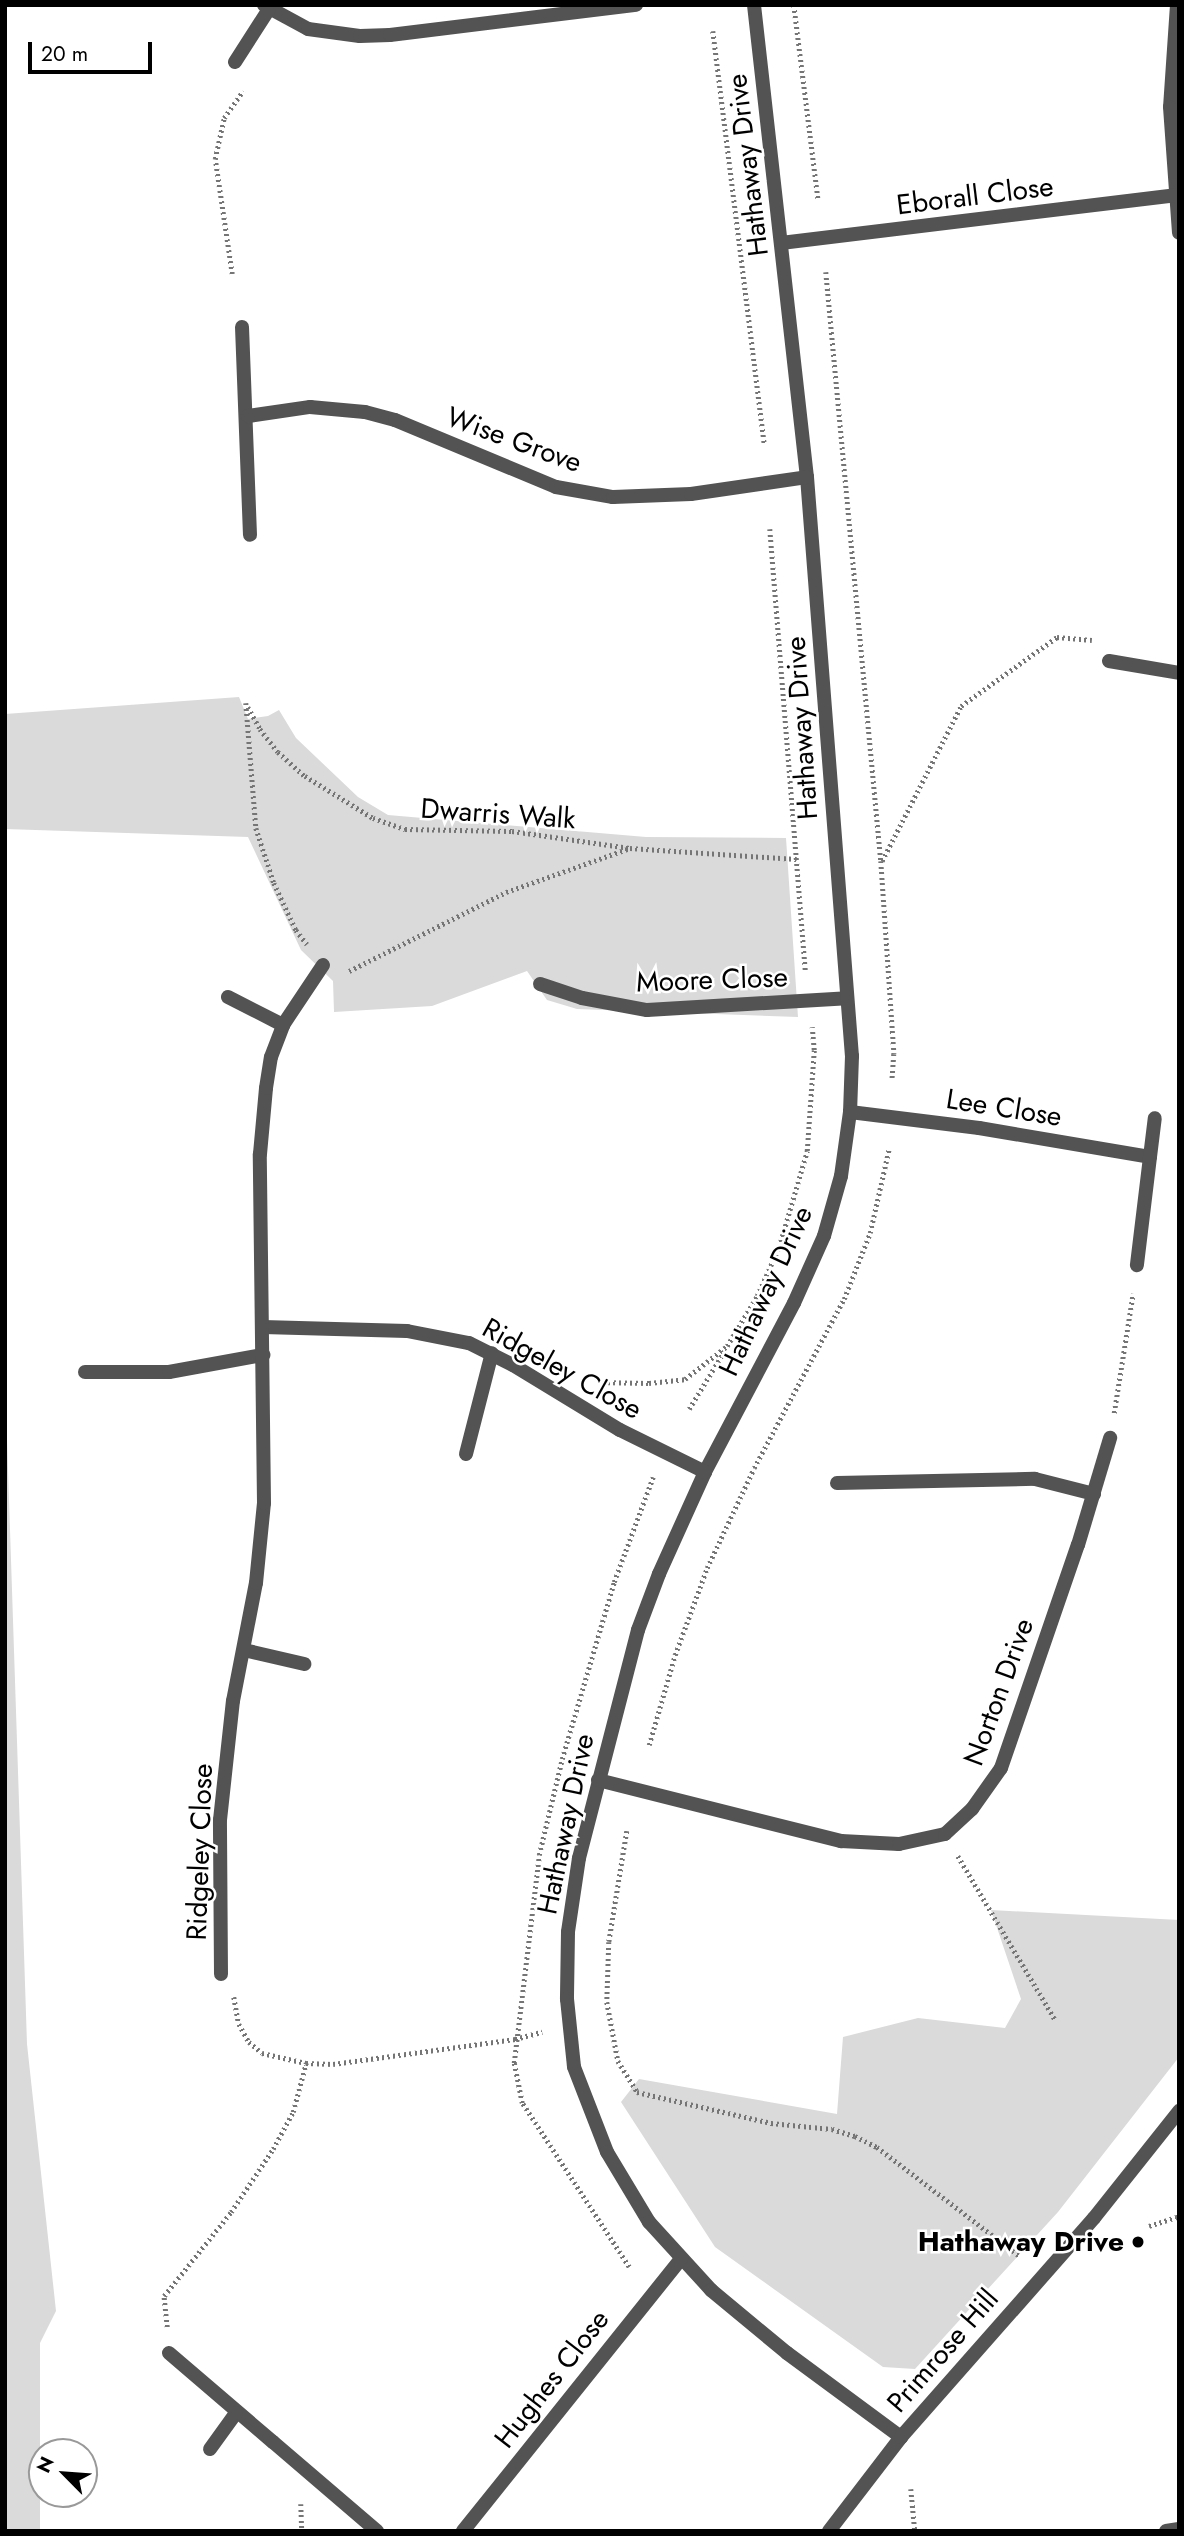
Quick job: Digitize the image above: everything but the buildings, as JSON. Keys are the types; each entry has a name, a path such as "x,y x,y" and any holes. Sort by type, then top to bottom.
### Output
{"street":[{"path":"235,62 266,7 308,29 360,36 390,35 636,5"},
{"name":"Hathaway Drive","path":"754,5 807,477 852,1056 850,1112 841,1176 824,1236 794,1303 705,1472 659,1574 638,1630 598,1780 572,1897 566,1966 569,2025 574,2067 607,2152 649,2222 711,2290 787,2353 901,2437"},
{"path":"1177,5 1170,107 1179,233"},
{"name":"Eborall Close","path":"781,243 1175,195"},
{"path":"243,327 250,535"},
{"name":"Wise Grove","path":"248,416 310,407 365,412 395,421 556,487 613,496 691,494 807,477"},
{"path":"1109,660 1178,670"},
{"name":"Ridgeley Close","path":"221,1974 220,1820 233,1701 256,1583 263,1516 260,1154 271,1057 283,1025 323,965"},
{"name":"Moore Close","path":"540,984 582,998 647,1010 847,998"},
{"path":"228,997 283,1025"},
{"name":"Lee Close","path":"850,1112 966,1126 1150,1157"},
{"path":"1138,1265 1154,1118"},
{"name":"Ridgeley Close","path":"263,1327 428,1332 492,1353 595,1417 705,1472"},
{"path":"466,1454 492,1353"},
{"path":"85,1372 169,1372 263,1355"},
{"name":"Norton Drive","path":"945,1834 972,1809 1001,1768 1094,1494 1110,1438"},
{"path":"837,1483 1035,1479 1094,1494"},
{"path":"243,1650 304,1664"},
{"path":"598,1780 841,1840 899,1844 945,1834"},
{"name":"Primrose Hill","path":"829,2531 901,2437 1094,2218 1179,2111"},
{"name":"Hughes Close","path":"463,2531 681,2259"},
{"path":"169,2353 377,2531"},
{"path":"210,2449 236,2413"},
{"path":"1166,2531 1179,2529"}],"path":[{"path":"794,5 818,199"},
{"path":"713,31 764,443"},
{"path":"232,274 215,159 224,118 247,86 230,70 235,62"},
{"path":"826,272 881,862 894,1054 892,1081"},
{"path":"881,862 961,706 1057,637 1101,641 1109,660"},
{"name":"Dwarris Walk","path":"323,965 296,930 274,883 256,828 246,703 260,729 278,752 327,792 373,818 405,829 512,831 630,848 796,859"},
{"path":"323,965 348,972 506,892 630,848"},
{"path":"649,1745 675,1654 707,1569 754,1468 845,1299 870,1233 889,1149"},
{"path":"1110,1438 1138,1265"},
{"path":"689,1409 727,1346"},
{"path":"627,1831 609,1942 607,2002 618,2061 637,2092 771,2123 832,2129 855,2136 877,2147 1044,2275"},
{"path":"945,1834 1056,2021"},
{"path":"221,1974 231,1975 239,2024 249,2042 262,2053 306,2063 333,2064 515,2039 569,2025"},
{"path":"164,2296 231,2212 273,2149 293,2112 306,2063"},
{"path":"1149,2226 1179,2216"},
{"path":"911,2488 915,2531"}],"shaded area":[{"path":"239,697 248,719 268,716 279,710 296,738 358,797 388,815 646,837 786,838 798,1017 577,1009 547,1000 527,971 432,1006 334,1012 333,981 301,950 248,837 5,829 5,714"},
{"path":"5,1378 27,2044 56,2311 40,2343 40,2438 28,2438 28,2508 40,2508 40,2531 5,2531"},
{"path":"991,1910 1179,1920 1179,2057 1058,2212 915,2369 883,2367 715,2247 621,2102 639,2079 837,2114 843,2037 918,2018 1005,2028 1021,1999"}],"place":[{"name":"Hathaway Drive","path":"1138,2242"}]}
